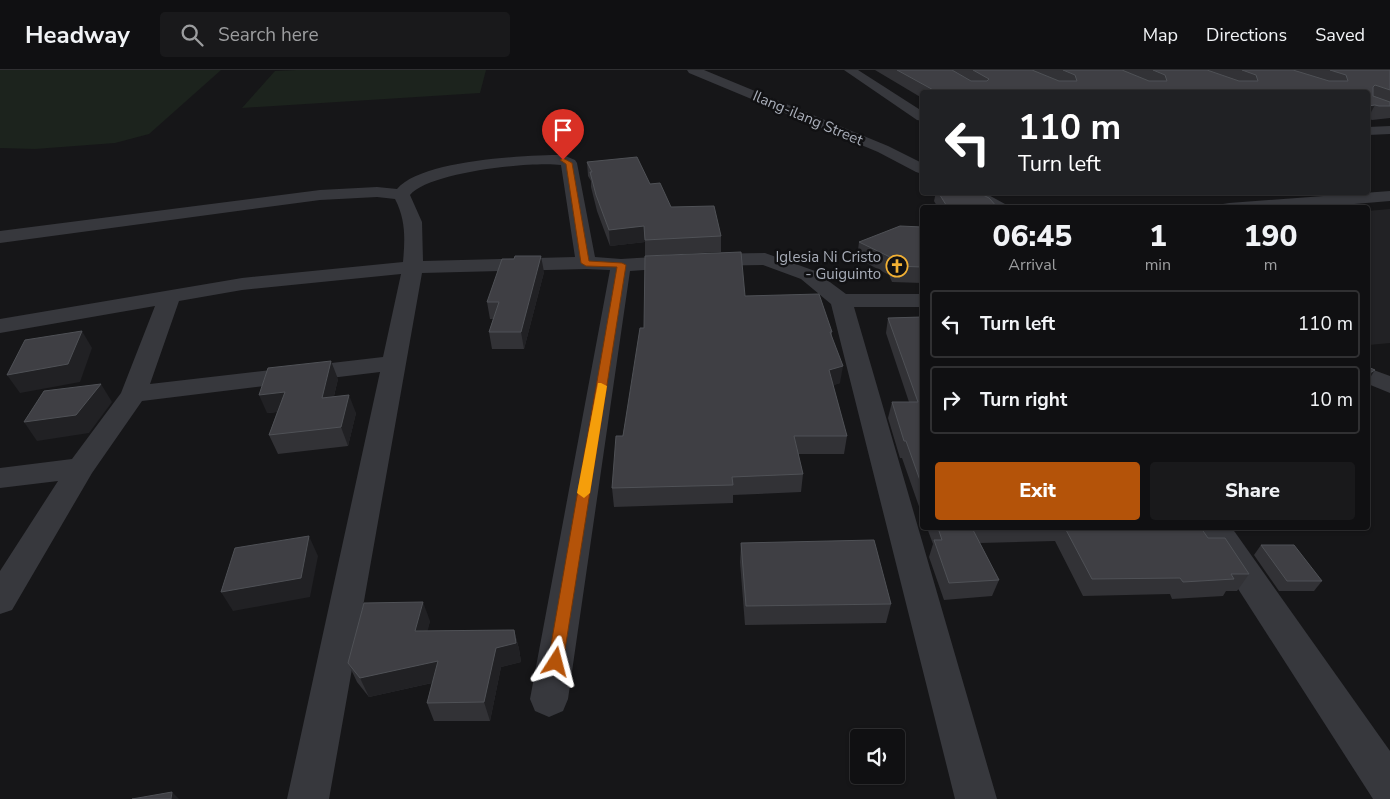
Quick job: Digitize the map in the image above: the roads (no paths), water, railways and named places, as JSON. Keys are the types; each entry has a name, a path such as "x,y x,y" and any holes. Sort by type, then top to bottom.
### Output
{"street":[{"name":"Ilang-ilang Street","path":"693,70 883,149 920,168"},
{"path":"850,70 920,116"},
{"path":"1370,131 1390,130"},
{"path":"401,195 413,182 436,174 489,165 563,160 569,163 586,263"},
{"path":"0,237 320,195 377,192 401,195"},
{"path":"308,799 413,267 415,226 410,211 401,195"},
{"path":"975,195 993,205"},
{"path":"1269,205 1390,196"},
{"path":"0,326 242,284 413,267 586,263 622,265 701,260 765,259 808,275 841,301 976,799"},
{"path":"549,700 622,265"},
{"path":"0,600 81,468 134,394 170,296"},
{"path":"841,301 920,300"},
{"path":"134,394 395,362"},
{"path":"1370,376 1390,385"},
{"path":"0,478 81,468"},
{"path":"1216,530 1390,786"}],"place":[{"name":"Iglesia Ni Cristo - Guiguinto","path":"897,266"}]}
